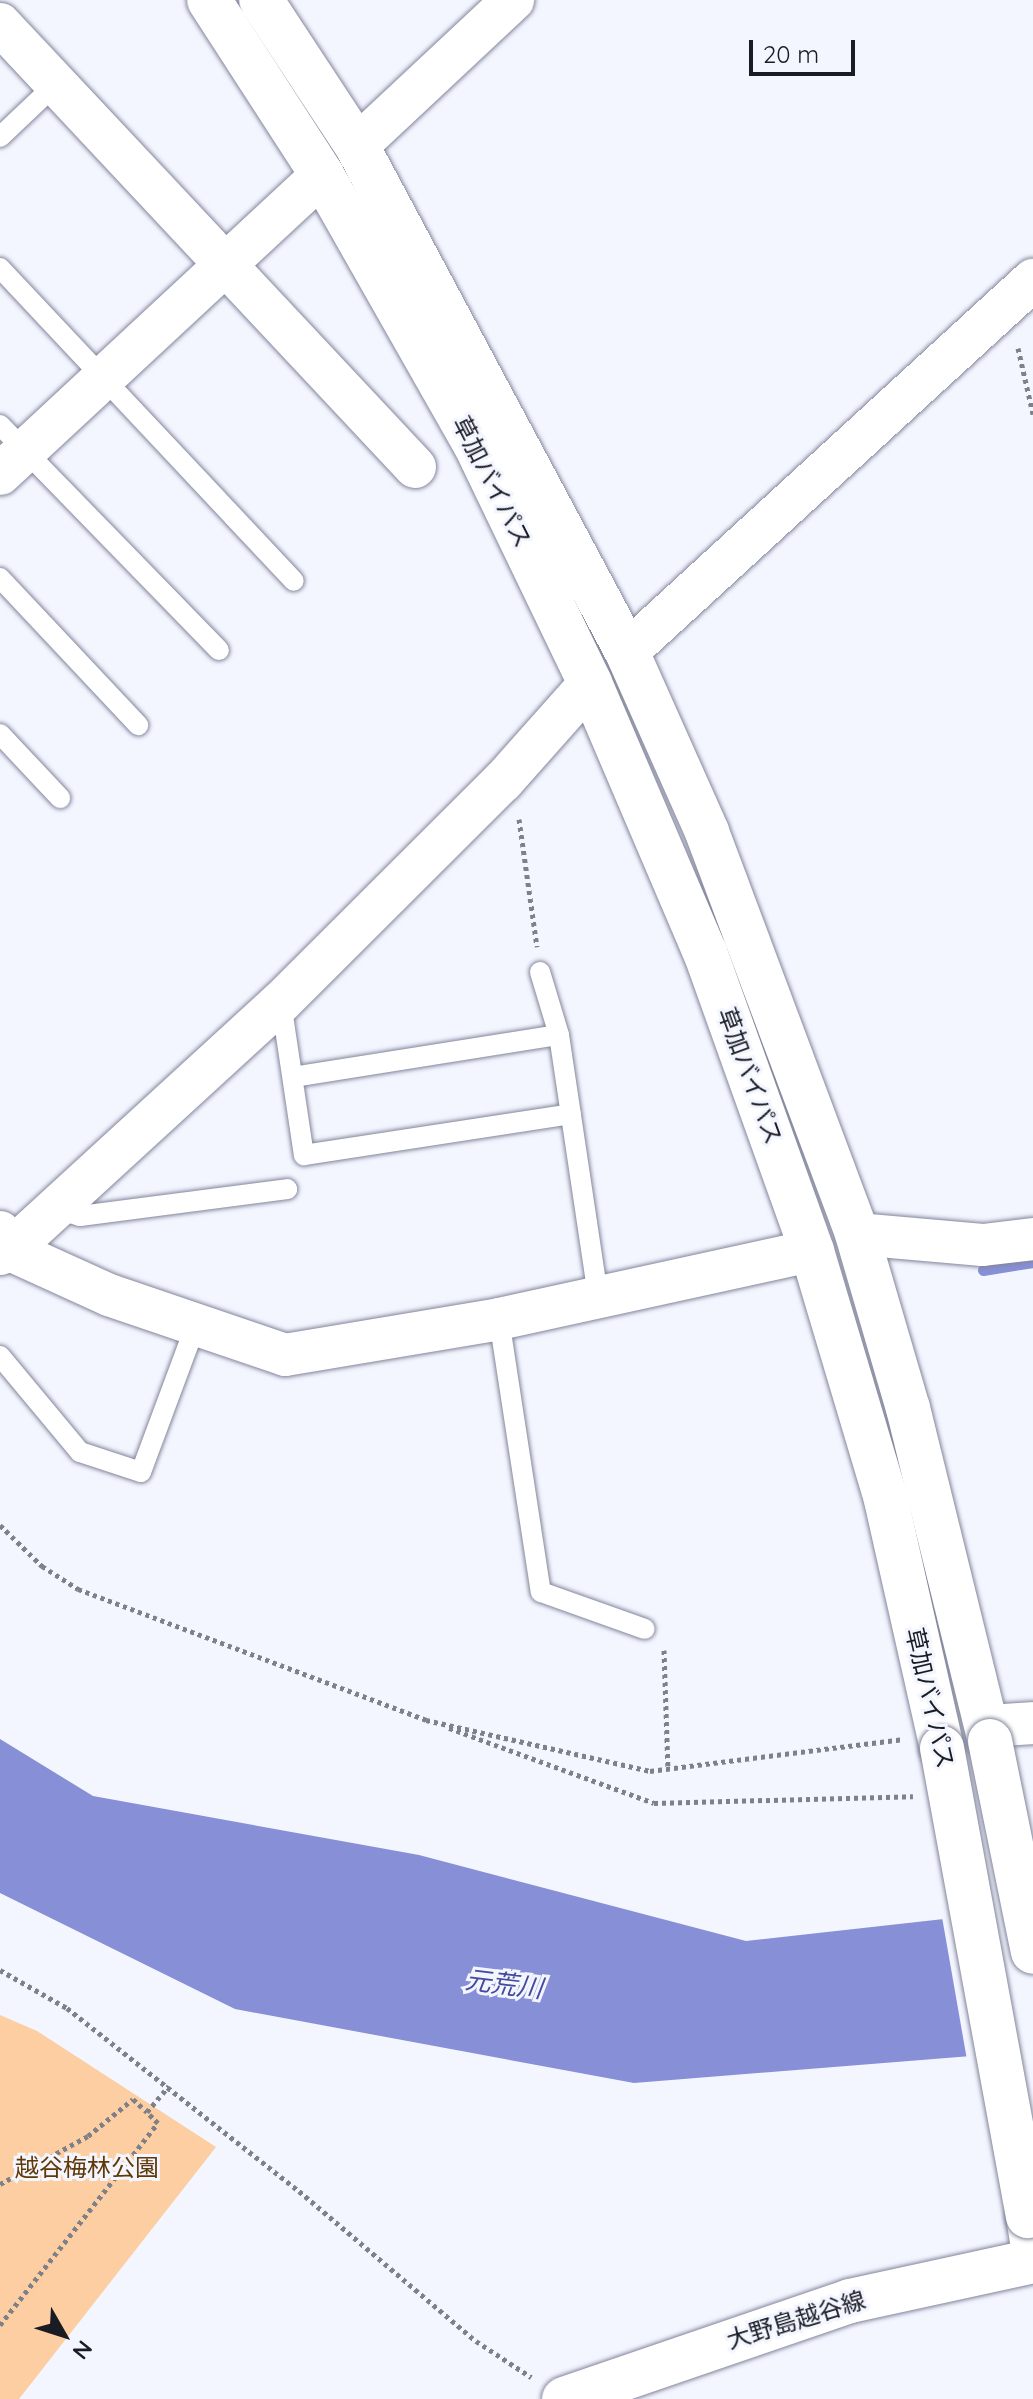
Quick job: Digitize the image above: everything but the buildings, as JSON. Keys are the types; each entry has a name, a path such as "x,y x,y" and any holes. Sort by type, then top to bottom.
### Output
{"main road":[{"name":"草加バイパス","path":"209,0 322,175 475,444 590,683 705,952 812,1251 886,1500 971,1882 1030,2232"},
{"name":"草加バイパス","path":"261,0 357,146 627,652 707,832 857,1234 908,1408 989,1733 1033,1952"},
{"name":"大野島越谷線","path":"552,2392 850,2301 1033,2261"}],"street":[{"path":"357,146 513,0"},
{"path":"0,24 228,263 415,467"},
{"path":"8,450 103,379 322,175"},
{"path":"627,652 1020,292"},
{"path":"590,683 503,781 281,1002 53,1208 3,1245 109,1295 285,1355 499,1319 812,1251"},
{"path":"857,1234 983,1245 1033,1239"},
{"path":"989,1733 1033,1723"}],"lane":[{"path":"0,137 57,83"},
{"path":"0,268 294,581"},
{"path":"8,450 219,650"},
{"path":"0,578 138,725"},
{"path":"0,734 60,798"},
{"path":"540,972 559,1035 598,1297"},
{"path":"281,1002 304,1155 571,1114"},
{"path":"293,1077 559,1035"},
{"path":"53,1208 80,1216 287,1189"},
{"path":"499,1319 541,1592 645,1629"},
{"path":"0,1356 80,1452 141,1472 196,1324"}],"path":[{"path":"1020,292 1033,414"},
{"path":"503,781 519,819 540,972"},
{"path":"0,1525 42,1566 78,1589 654,1803 878,1801 924,1794"},
{"path":"645,1629 659,1635 663,1644 668,1769"},
{"path":"426,1720 650,1771 940,1740"},
{"path":"0,1970 67,2008 169,2086 476,2341 552,2392"},
{"path":"147,2112 169,2086"},
{"path":"0,2184 88,2136 133,2099 158,2123 0,2325"}],"green space":[{"name":"越谷梅林公園","path":"0,2015 37,2031 216,2147 19,2399 0,2399"}],"water":[{"name":"元荒川","path":"0,1739 93,1796 419,1855 746,1941 1033,1909 1033,2051 634,2083 235,2009 0,1893"}],"pier":[{"path":"1033,1905 1033,2055 967,2060 942,1917"}],"waterway":[{"path":"983,1270 1033,1262"}]}
